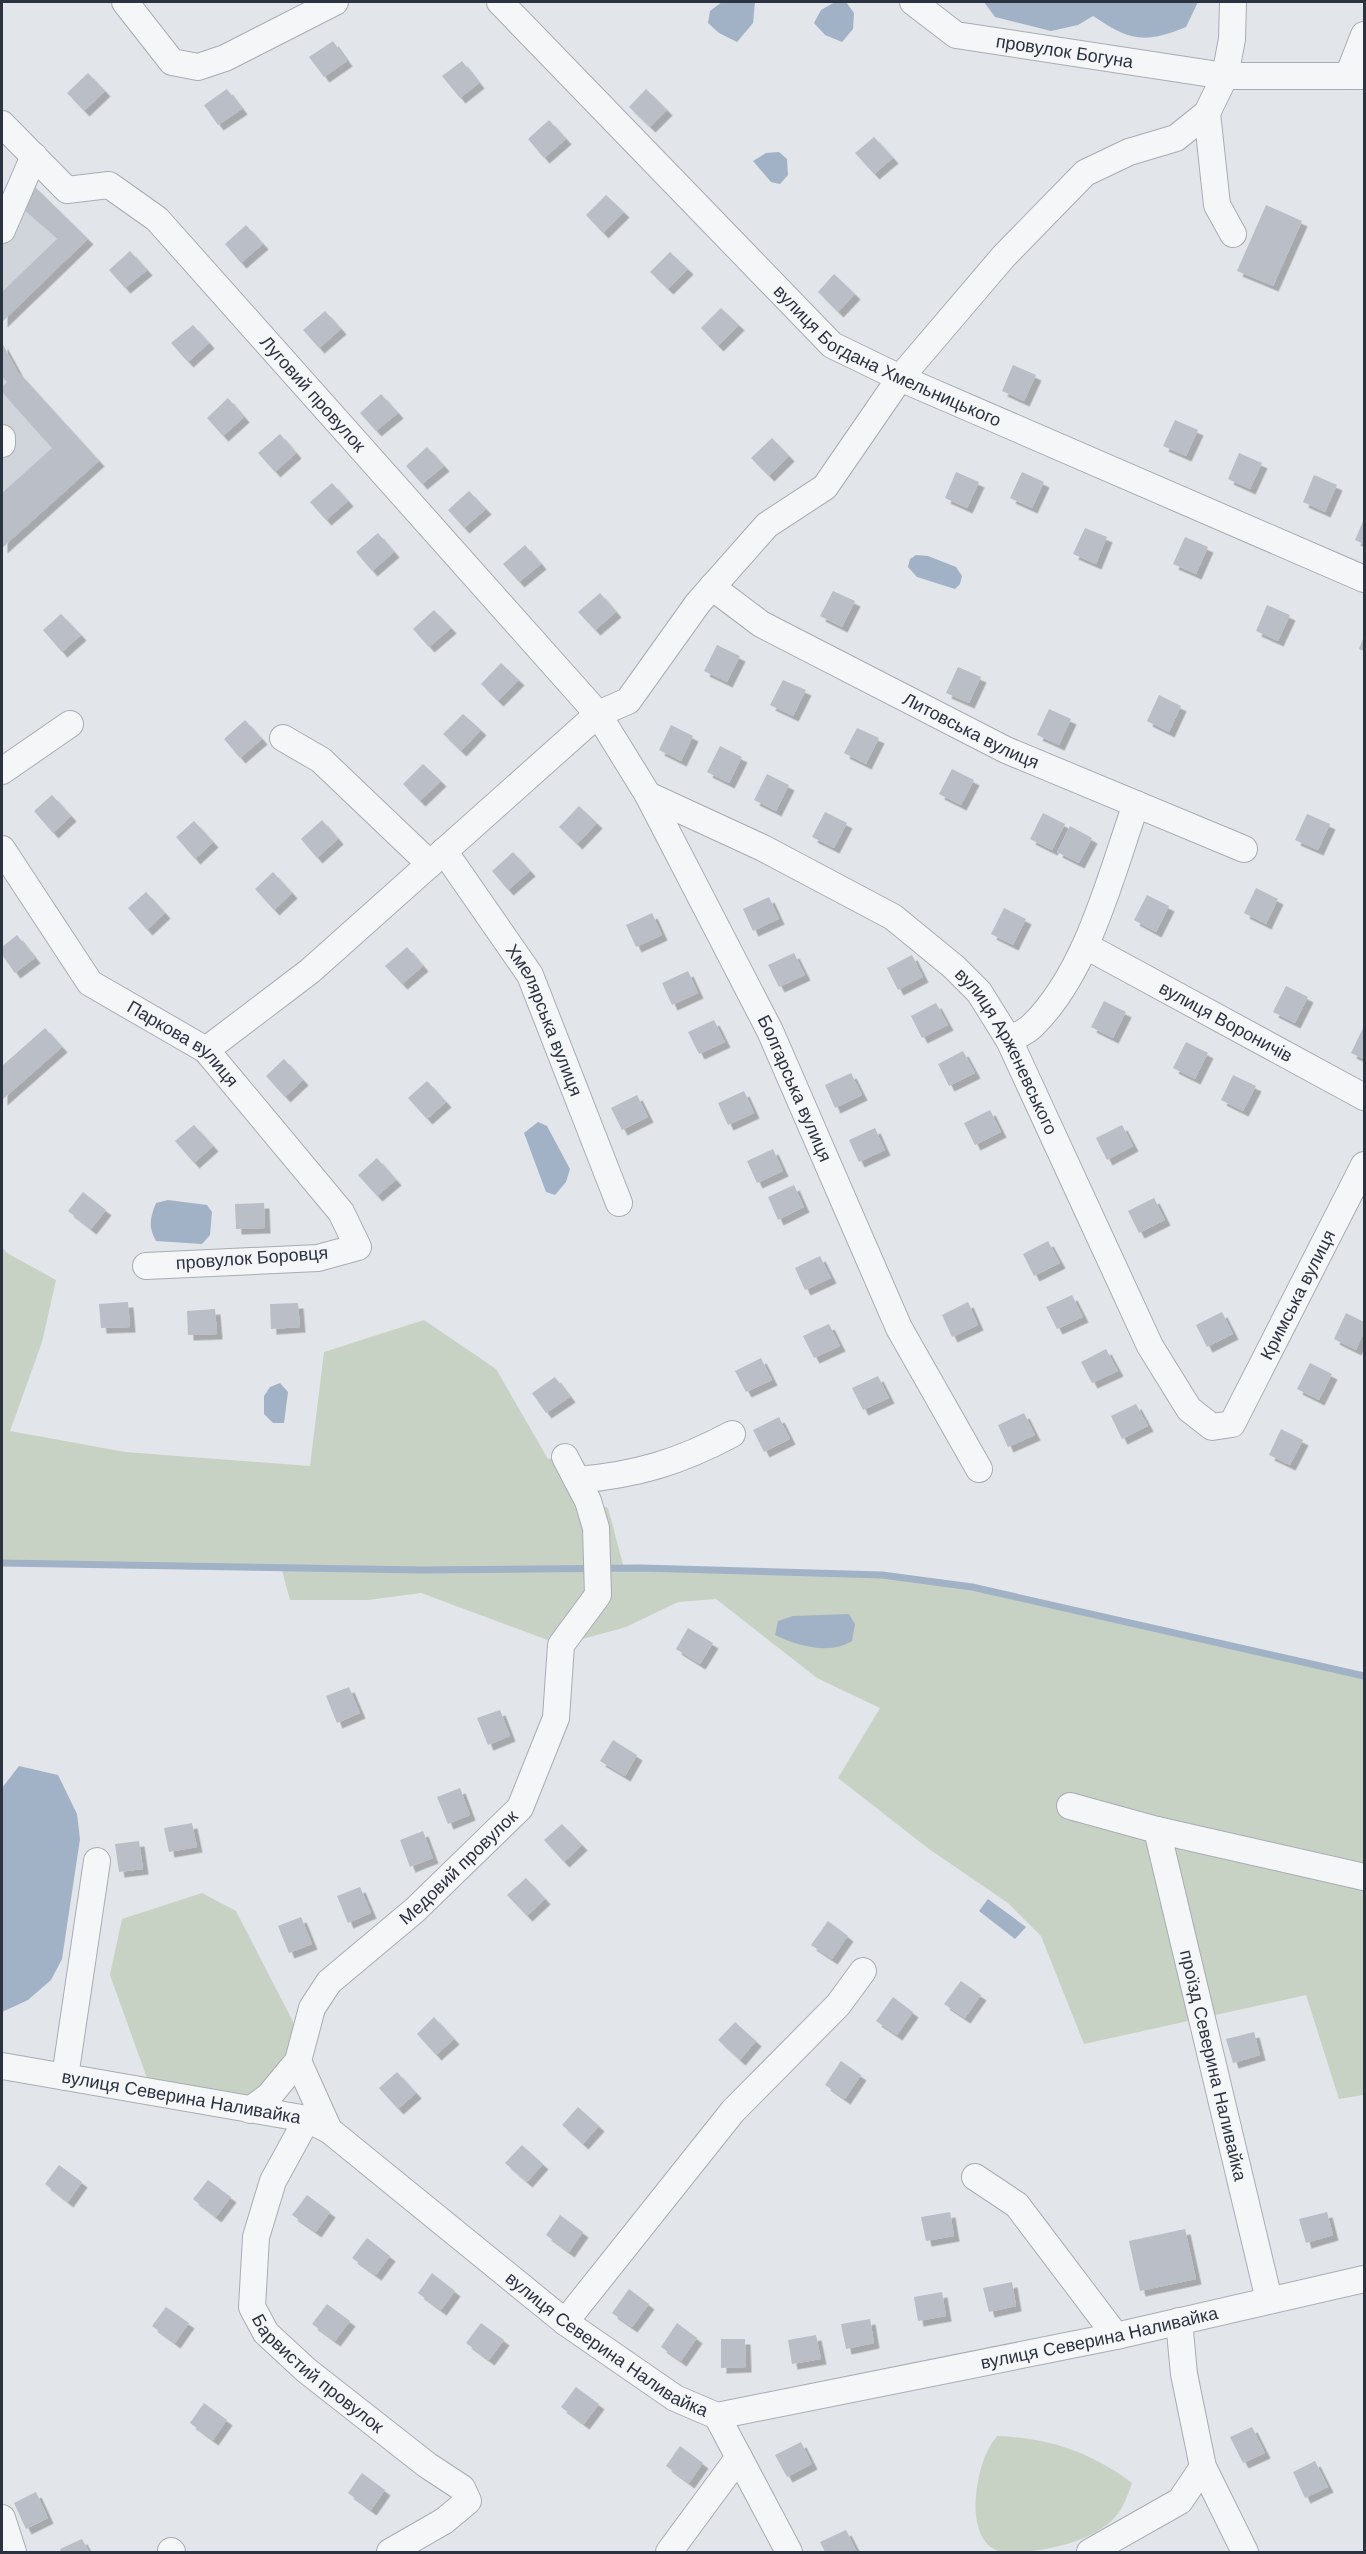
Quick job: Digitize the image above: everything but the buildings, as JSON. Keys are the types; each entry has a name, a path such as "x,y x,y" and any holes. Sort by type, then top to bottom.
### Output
{"street":[{"path":"125,2 172,62 198,67 225,58 335,2"},
{"name":"вулиця Богдана Хмельницького","path":"500,2 832,345 900,378 1365,579"},
{"name":"провулок Богуна","path":"913,2 956,35 1226,76 1356,76"},
{"path":"206,1050 310,971 598,714 628,701 712,587 767,525 825,487 900,378 1004,256 1085,173 1129,152 1176,138 1207,113 1226,76 1232,39 1233,2"},
{"path":"1356,76 1365,35"},
{"path":"1207,113 1217,205 1233,234"},
{"name":"Луговий провулок","path":"2,124 67,190 109,185 157,219 598,714"},
{"path":"2,230 34,156"},
{"path":"2,438 2,444"},
{"name":"Литовська вулиця","path":"712,587 761,624 1006,750 1244,849"},
{"name":"Болгарська вулиця","path":"598,714 648,795 771,1030 899,1328 979,1468"},
{"path":"2,771 70,724"},
{"name":"Хмелярська вулиця","path":"283,738 321,760 437,857 530,975 619,1203"},
{"name":"вулиця Арженевського","path":"648,795 763,848 892,917 954,967 979,992 1009,1040 1150,1346 1189,1409 1212,1427 1232,1424"},
{"path":"1009,1040 1030,1028 1048,1009 1086,946 1136,804"},
{"name":"Паркова вулиця","path":"2,849 90,983 206,1050 341,1212 358,1247"},
{"name":"вулиця Вороничів","path":"1086,946 1365,1097"},
{"name":"Кримська вулиця","path":"1232,1424 1365,1165"},
{"name":"провулок Боровця","path":"146,1266 318,1258 358,1247"},
{"path":"577,1480 651,1469 694,1454 732,1434"},
{"name":"Медовий провулок","path":"250,2110 269,2096 298,2061 312,2008 328,1982 360,1953 415,1910 520,1808 556,1718 561,1646 598,1595 597,1528 588,1501 565,1457"},
{"path":"1070,1806 1157,1830 1365,1877"},
{"name":"проїзд Северина Наливайка","path":"1157,1830 1269,2300"},
{"path":"65,2077 97,1861"},
{"path":"565,2322 733,2111 838,2005 862,1971"},
{"path":"298,2061 318,2125"},
{"name":"вулиця Северина Наливайка","path":"2,2066 250,2110 318,2125 565,2322 675,2397 717,2416 1116,2336 1365,2279"},
{"name":"Барвистий провулок","path":"318,2125 273,2181 256,2237 252,2307 266,2333 306,2370 427,2465 462,2488 468,2501 444,2521 390,2553"},
{"path":"975,2177 1017,2205 1116,2336"},
{"path":"1179,2321 1184,2374 1203,2467 1245,2553"},
{"path":"717,2416 789,2553"},
{"path":"669,2553 739,2457"},
{"path":"1090,2553 1180,2501 1203,2467"},
{"path":"2,2518 13,2553"}],"shaded area":[{"path":"17,170 88,239 2,322 2,209"},
{"path":"2,343 18,372 99,461 2,548"}],"green space":[{"path":"2,1247 7,1253 56,1280 42,1342 10,1431 125,1452 310,1466 324,1352 424,1320 496,1369 548,1459 565,1457 588,1501 608,1508 624,1568 882,1575 972,1587 1364,1676 1364,2095 1339,2099 1306,1995 1084,2044 1041,1936 1008,1903 929,1849 838,1778 880,1708 817,1678 716,1599 678,1602 626,1627 561,1645 421,1593 368,1600 290,1600 281,1567 2,1563"},
{"path":"202,1893 236,1911 303,2041 250,2110 152,2092 110,1975 122,1919"},
{"path":"997,2436 1034,2440 1085,2455 1132,2483 1126,2500 1116,2516 1106,2525 1079,2540 1031,2551 1002,2552 994,2549 987,2544 979,2529 976,2495 982,2464"}],"water":[{"path":"722,2 755,2 753,23 737,42 719,33 708,23 710,11"},
{"path":"835,2 846,2 854,13 853,29 842,42 825,35 814,23 821,10"},
{"path":"984,2 1198,2 1186,27 1148,38 1117,31 1093,16 1078,25 1051,31 995,17"},
{"path":"779,152 787,159 788,175 780,184 771,182 753,161 766,153"},
{"path":"916,555 928,556 956,567 962,576 960,584 955,589 917,577 908,567 910,559"},
{"path":"538,1122 547,1126 570,1169 566,1182 555,1195 546,1192 524,1133"},
{"path":"168,1200 207,1205 212,1212 210,1235 202,1244 156,1241 151,1227 152,1213 156,1203"},
{"path":"280,1383 288,1392 284,1423 273,1423 264,1414 264,1396 270,1387"},
{"path":"849,1614 855,1624 852,1641 834,1648 793,1643 775,1635 778,1621 793,1616"},
{"path":"19,1766 58,1775 77,1814 80,1839 62,1959 51,1980 28,2000 2,2012 2,1788"},
{"path":"988,1899 1026,1927 1015,1939 979,1911"}],"waterway":[{"path":"2,1563 423,1570 641,1568 882,1575 972,1587 1364,1676"}]}
